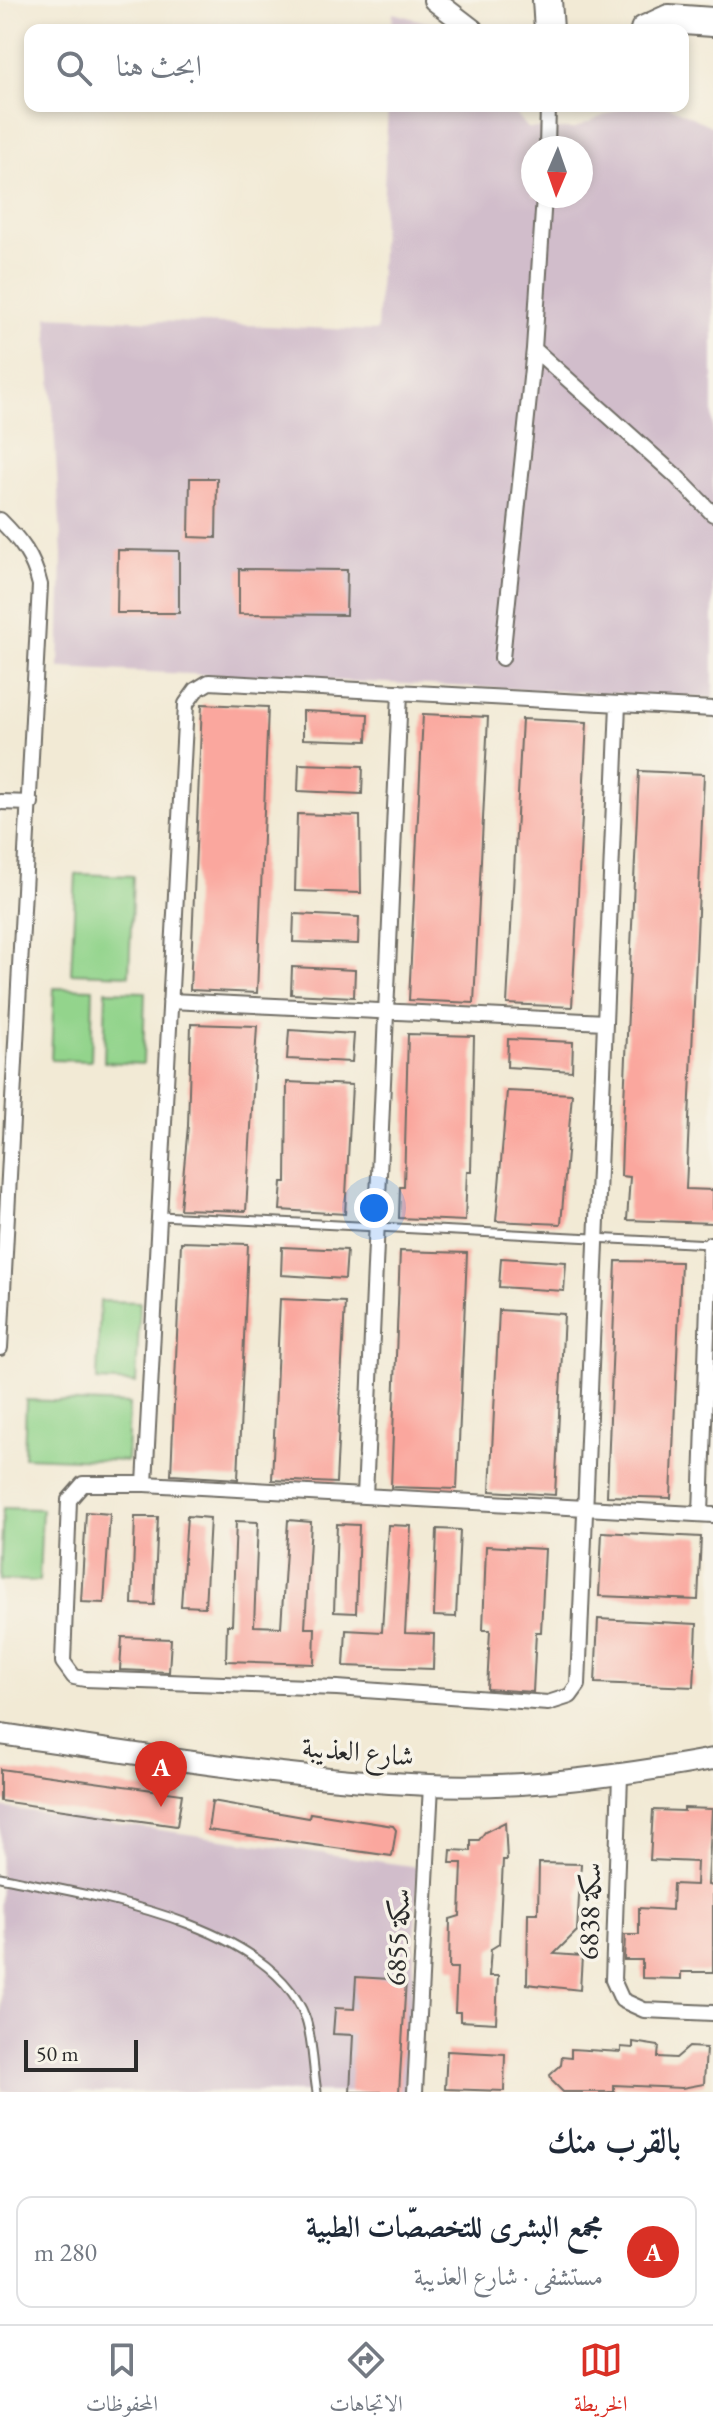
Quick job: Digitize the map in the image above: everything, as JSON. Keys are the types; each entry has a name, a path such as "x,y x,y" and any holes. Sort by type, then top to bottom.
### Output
{"highway":[{"path":"547,0 549,24"},
{"path":"658,24 669,19 713,22"}],"street":[{"path":"434,0 465,24"},
{"path":"547,136 548,112"},
{"path":"502,658 534,349 543,208"},
{"path":"534,349 676,476 713,514"},
{"path":"0,520 24,544 35,561 40,585 31,803 0,1348"},
{"path":"145,1484 186,704 196,690 209,682 713,709"},
{"path":"365,1496 400,692"},
{"path":"618,704 596,1238 585,1508 578,1685 570,1696 560,1702 74,1677 63,1662 69,1500 83,1484 145,1484 585,1508 707,1515 712,1244"},
{"path":"0,802 31,803"},
{"path":"170,1001 605,1022"},
{"name":"شارع العذيبة","path":"0,1734 315,1778 431,1785 620,1776 713,1759"},
{"name":"سكة 6838","path":"620,1776 613,1980 622,2000 644,2010 713,2013"},
{"name":"سكة 6855","path":"415,2092 431,1785"}],"lane":[{"path":"158,1216 712,1244"},
{"path":"0,1877 100,1898 158,1915 209,1934 272,1970 292,1994 306,2020 317,2092"}],"shaded area":[{"path":"393,13 430,24 392,24"},
{"path":"388,112 513,112 528,128 573,129 612,112 681,112 713,127 713,698 59,668 62,554 47,316 377,331"},
{"path":"0,1807 418,1867 407,2092 2,2092"}],"green space":[{"path":"76,874 133,876 129,975 71,973"},
{"path":"54,988 93,989 91,1061 51,1060"},
{"path":"106,991 145,992 143,1064 104,1062"},
{"path":"100,1301 140,1302 136,1383 97,1381"},
{"path":"26,1400 129,1404 127,1461 24,1457"},
{"path":"3,1508 42,1509 39,1581 0,1580"}],"building":[{"path":"190,478 217,478 216,538 189,537"},
{"path":"118,550 179,551 179,613 117,613"},
{"path":"239,569 347,570 346,615 239,614"},
{"path":"202,704 268,707 257,993 190,990"},
{"path":"303,711 368,714 367,741 303,739"},
{"path":"423,714 488,717 474,1003 409,1000"},
{"path":"522,719 587,722 572,1007 507,1004"},
{"path":"299,764 363,766 362,794 298,791"},
{"path":"639,771 704,774 686,1189 713,1190 713,1223 627,1220 630,1177 621,1176"},
{"path":"297,814 360,816 361,893 295,891"},
{"path":"294,914 359,917 358,944 293,942"},
{"path":"292,967 355,970 354,997 291,994"},
{"path":"191,1024 257,1026 246,1211 180,1209 188,1126"},
{"path":"289,1030 354,1034 352,1062 287,1059"},
{"path":"408,1034 474,1036 471,1171 467,1171 465,1221 399,1218 400,1187 404,1187"},
{"path":"508,1039 573,1042 572,1071 507,1067"},
{"path":"287,1082 352,1085 345,1214 280,1210 282,1182 286,1182"},
{"path":"507,1091 572,1094 561,1224 496,1221"},
{"path":"181,1242 248,1244 238,1479 171,1475"},
{"path":"282,1247 347,1250 345,1279 281,1275"},
{"path":"400,1251 467,1253 457,1489 391,1487"},
{"path":"501,1258 566,1262 564,1291 499,1287"},
{"path":"616,1261 681,1262 671,1498 607,1496"},
{"path":"280,1299 345,1302 336,1483 272,1480"},
{"path":"499,1310 564,1314 555,1495 490,1491"},
{"path":"86,1512 110,1514 104,1603 81,1602"},
{"path":"187,1516 210,1518 205,1607 181,1606"},
{"path":"135,1517 158,1517 154,1605 132,1604"},
{"path":"288,1520 311,1522 305,1628 315,1628 314,1664 226,1661 227,1625 232,1625 236,1521 258,1522 254,1626 281,1627"},
{"path":"337,1524 359,1525 356,1613 334,1612"},
{"path":"388,1525 411,1526 405,1633 434,1634 433,1669 344,1666 346,1630 382,1632"},
{"path":"437,1529 460,1530 456,1617 434,1616"},
{"path":"602,1532 701,1537 698,1600 599,1596"},
{"path":"486,1546 545,1549 541,1632 536,1632 533,1692 487,1689 490,1630 483,1630"},
{"path":"598,1619 697,1624 694,1687 595,1683"},
{"path":"122,1637 171,1639 169,1672 120,1670"},
{"path":"0,1769 182,1794 177,1826 0,1801"},
{"path":"212,1801 309,1818 310,1813 393,1826 396,1830 392,1856 208,1830"},
{"path":"684,1808 712,1809 708,1885 713,1886 713,1972 681,1972 681,1979 642,1978 642,1960 624,1960 625,1935 639,1935 639,1908 672,1910 673,1884 696,1885 697,1862 650,1860 653,1810 684,1811"},
{"path":"505,1822 507,1860 503,1860 499,1944 491,1949 489,1976 498,1976 496,2023 460,2021 460,2012 455,2012 457,1968 449,1968 450,1919 460,1916 462,1863 450,1863 451,1850 471,1851 471,1840 479,1840 485,1832"},
{"path":"539,1863 581,1864 577,1931 554,1954 582,1956 580,1990 527,1984 528,1913 538,1913"},
{"path":"356,1977 406,1980 399,2092 350,2092 353,2035 333,2034 335,2008 354,2009"},
{"path":"633,2042 659,2046 658,2057 676,2058 689,2047 706,2048 704,2084 682,2088 614,2085 614,2092 563,2092 552,2081 550,2075 561,2065 562,2057 571,2058 571,2049 621,2052 621,2047 633,2048"},
{"path":"447,2051 505,2054 504,2091 445,2089"}],"place":[{"name":"مجمع البشرى للتخصصّات الطبية","path":"161,1807"}]}
